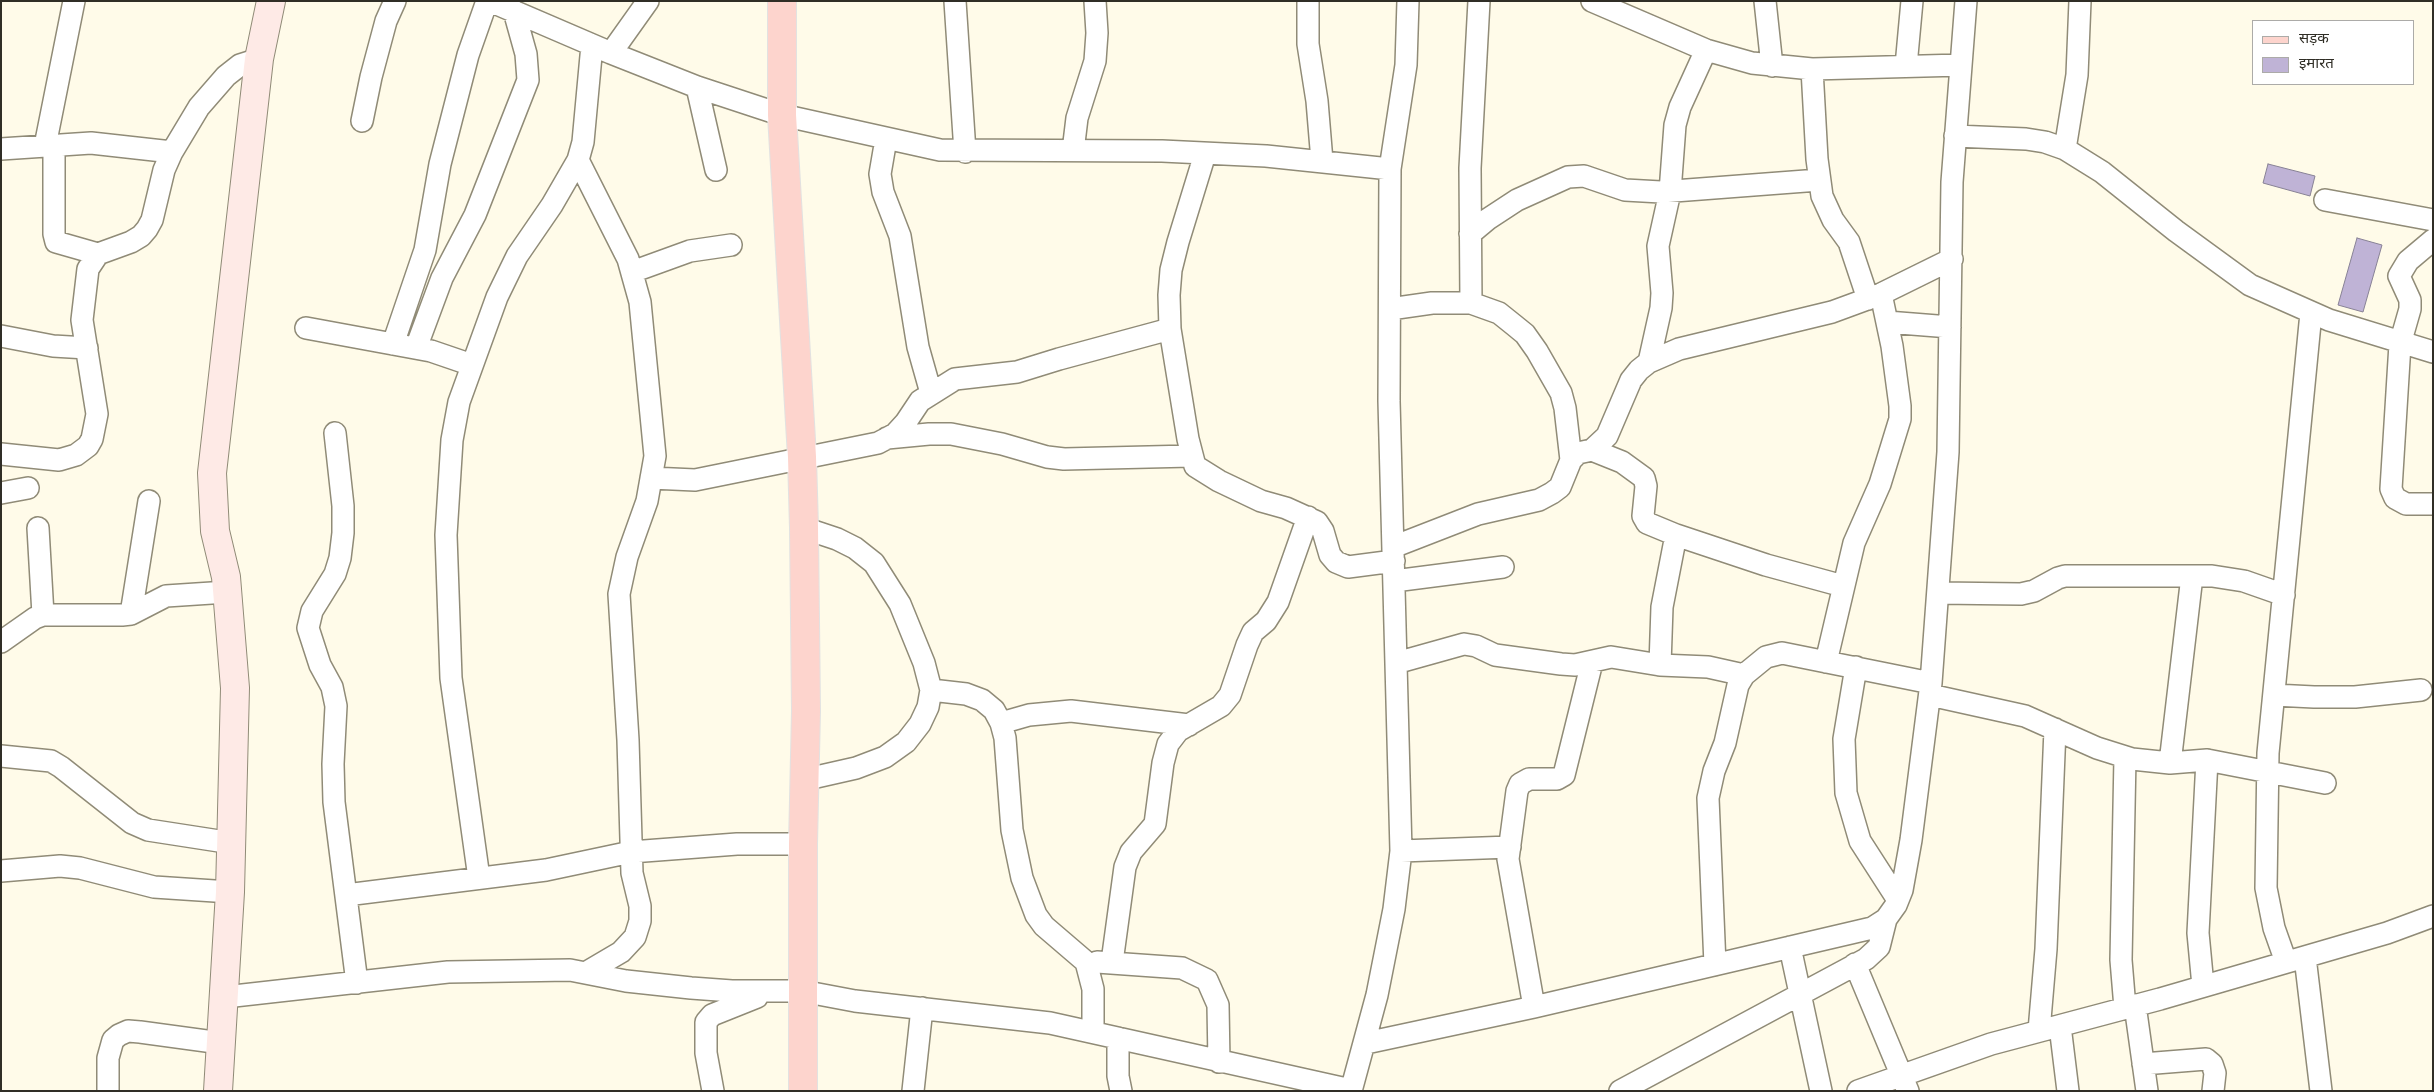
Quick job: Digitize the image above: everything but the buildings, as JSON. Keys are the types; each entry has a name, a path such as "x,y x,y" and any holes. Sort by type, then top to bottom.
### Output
{"main road":[{"path":"782,1 782,115 802,457 804,528 806,710 803,844 803,1091"}],"street":[{"path":"74,1 50,146 54,234 56,242 98,254"},
{"path":"218,1091 230,892 235,688 228,592 216,531 212,473 259,59 271,1"},
{"path":"362,121 371,77 386,22 395,1"},
{"path":"393,344 425,250 440,164 468,55 489,1 592,46 697,87 782,115 940,150 965,152 1073,151 1205,154 1322,161 1390,169"},
{"path":"611,53 648,1"},
{"path":"955,1 965,152"},
{"path":"1073,151 1077,118 1095,61 1097,33 1095,1"},
{"path":"1308,1 1308,44 1317,101 1322,161"},
{"path":"225,997 454,971 570,970 626,981 691,988 802,991 855,1001 1050,1023 1351,1090 1366,1042 1386,949 1401,851 1394,563 1390,169 1406,65 1408,1"},
{"path":"1471,303 1470,168 1479,1"},
{"path":"1592,1 1706,50 1752,63 1812,69 1961,65"},
{"path":"1765,1 1772,66"},
{"path":"1906,66 1912,1"},
{"path":"1620,1091 1866,959 1879,946 1886,919 1902,890 1911,840 1930,689 1938,593 1948,452 1952,182 1966,1"},
{"path":"2065,149 2077,75 2080,1"},
{"path":"416,348 442,278 475,215 528,80 526,54 514,11"},
{"path":"479,878 452,678 446,536 452,440 459,402 497,297 517,256 552,205 578,160 583,142 592,46"},
{"path":"1649,362 1661,308 1662,293 1658,246 1670,192 1672,142 1677,116 1706,50"},
{"path":"1,454 59,460 76,455 88,446 92,438 97,414 82,320 88,268 98,254 131,242 141,236 147,229 152,220 164,170 172,152 199,107 226,76 240,65 259,59"},
{"path":"1812,69 1818,180 1825,206 1848,242 1887,322 1900,400 1900,419 1883,476 1854,543 1826,662"},
{"path":"697,87 716,170"},
{"path":"1955,136 2026,139 2045,142 2065,149 2102,172 2241,279 2311,313 2400,344 2433,352"},
{"path":"886,139 880,174 883,192 900,236 918,347 931,393"},
{"path":"1,149 91,142 172,152"},
{"path":"1205,154 1171,270 1169,294 1170,329 1191,456 1195,466 1218,481 1261,501 1308,516 1320,526 1330,555 1336,562 1348,567 1394,563 1503,567"},
{"path":"578,160 628,259 640,302 655,456 652,478 636,535 627,557 619,594 628,740 632,873 640,906 640,920 635,937 621,952 587,972"},
{"path":"1470,234 1488,219 1517,200 1568,177 1584,176 1625,190 1670,192 1818,180"},
{"path":"2325,200 2433,220"},
{"path":"2433,240 2408,261 2399,276 2410,300 2410,309 2400,344 2391,489 2395,498 2406,504 2433,504"},
{"path":"632,272 690,251 731,245"},
{"path":"1394,563 1478,514 1539,500 1560,487 1571,460 1578,453 1592,450 1607,436 1631,380 1649,362 1679,349 1814,318 1874,296 1952,259"},
{"path":"1390,309 1432,303 1471,303 1499,314 1525,334 1537,350 1561,393 1565,408 1571,460"},
{"path":"2311,313 2267,773 2266,888 2274,928 2295,959 2322,1091"},
{"path":"1887,322 1950,327"},
{"path":"306,328 416,348 472,365"},
{"path":"652,478 695,480 802,457 858,448 895,434 906,422 920,401 955,379 1018,372 1170,329"},
{"path":"1,336 53,346 87,348"},
{"path":"336,433 343,506 343,533 340,558 335,574 312,611 308,628 320,665 332,687 336,706 332,764 334,802 357,983"},
{"path":"887,438 951,434 1002,444 1047,457 1064,459 1191,456"},
{"path":"1592,450 1622,462 1644,478 1646,486 1643,516 1647,523 1676,535 1766,565 1843,586"},
{"path":"1,493 28,488"},
{"path":"131,614 149,501"},
{"path":"1112,962 1125,867 1131,852 1155,824 1163,763 1168,744 1178,731 1221,706 1230,695 1253,632 1266,621 1278,602 1308,516"},
{"path":"38,528 43,615"},
{"path":"804,528 837,538 855,548 874,563 900,604 924,662 931,690 928,707 920,724 906,742 885,757 856,768 804,780"},
{"path":"1660,665 1662,607 1676,535"},
{"path":"1938,593 2021,594 2034,591 2065,576 2192,576 2227,577 2284,595"},
{"path":"2170,763 2192,576"},
{"path":"1,642 35,618 43,615 131,614 166,596 228,592"},
{"path":"1396,663 1464,644 1507,657 1575,665 1611,657 1660,665 1708,667 1744,676"},
{"path":"1715,965 1708,798 1714,770 1725,743 1738,686 1744,676 1766,657 1773,654 1782,653 1856,668 2007,711 2055,729 2097,748 2125,757 2170,763 2207,760 2325,783"},
{"path":"1534,1007 1512,891 1508,859 1517,791 1520,784 1529,780 1557,779 1564,775 1592,662"},
{"path":"1856,668 1844,739 1846,793 1860,841 1898,900"},
{"path":"931,690 966,694 982,700 994,710 1001,723 1005,738 1012,830 1022,878 1036,915 1044,926 1086,962 1094,989 1093,1032"},
{"path":"2274,694 2314,697 2355,697 2421,690"},
{"path":"1001,723 1029,715 1071,711 1189,725"},
{"path":"2039,1031 2046,949 2055,729"},
{"path":"1,756 51,761 132,822 148,830 232,843"},
{"path":"2125,757 2121,960 2147,1091"},
{"path":"2203,986 2198,933 2207,760"},
{"path":"346,895 546,870 631,852 737,844 803,844"},
{"path":"1401,851 1510,847"},
{"path":"1,871 60,866 80,868 154,886 230,892"},
{"path":"1858,1091 1906,1083 1976,1048 2130,1007 2387,933 2433,916"},
{"path":"1366,1042 1534,1007 1872,928 1886,919"},
{"path":"1790,947 1821,1091"},
{"path":"1086,962 1112,962 1182,968 1207,980 1218,1005 1220,1062"},
{"path":"1855,964 1906,1083"},
{"path":"714,1091 706,1053 706,1022 712,1015 722,1009 771,991"},
{"path":"913,1091 922,1008"},
{"path":"2060,1026 2068,1091"},
{"path":"108,1091 110,1048 113,1040 118,1035 128,1031 221,1043"},
{"path":"1118,1038 1118,1076 1121,1091"},
{"path":"2143,1064 2206,1059 2212,1064 2215,1073 2213,1091"}]}
